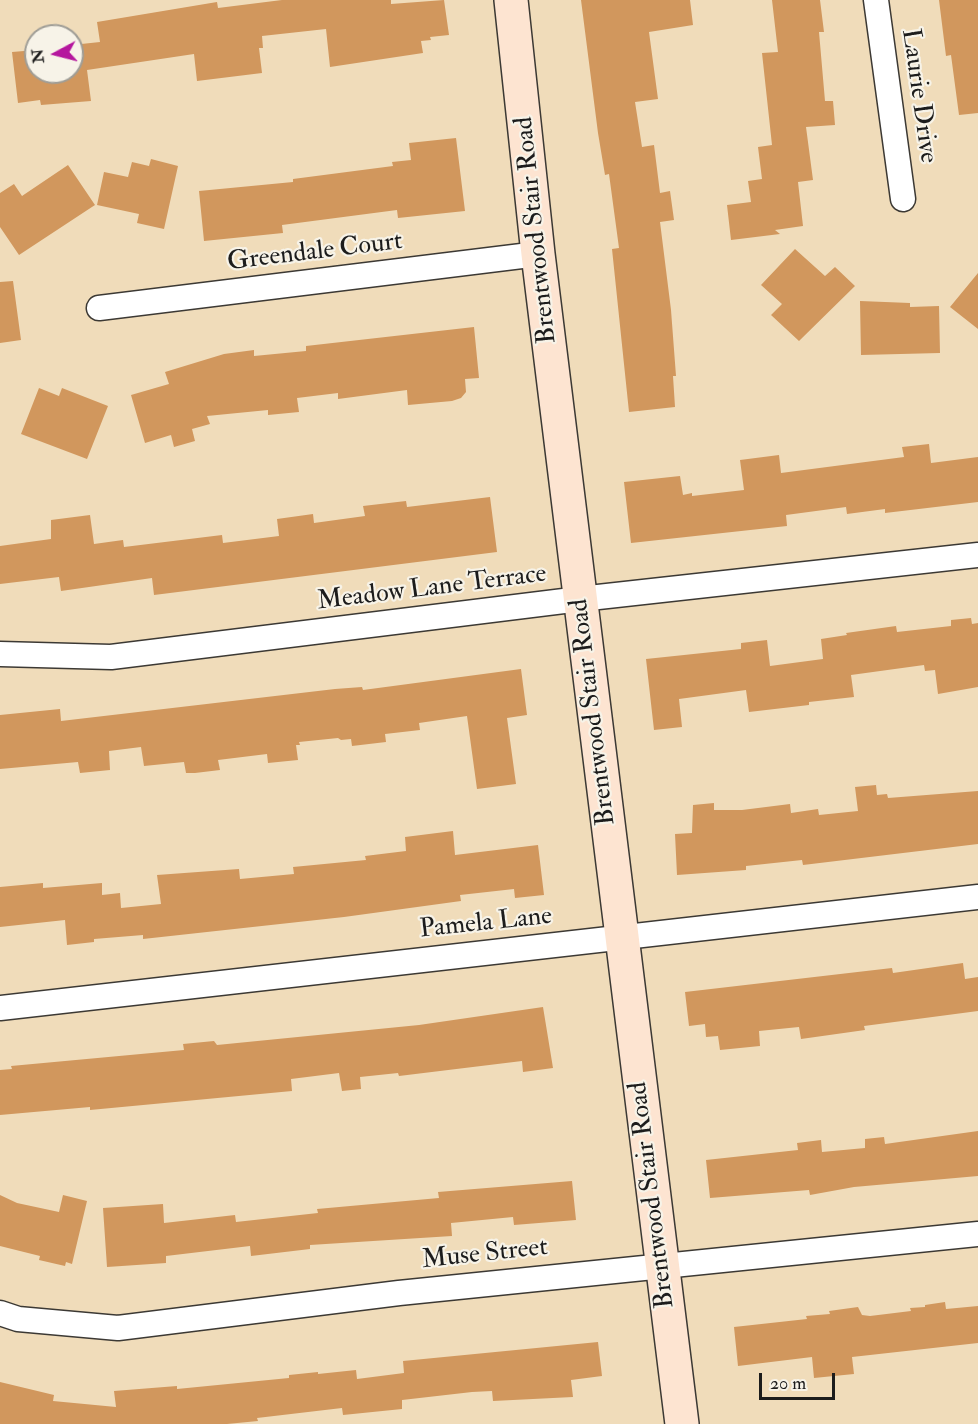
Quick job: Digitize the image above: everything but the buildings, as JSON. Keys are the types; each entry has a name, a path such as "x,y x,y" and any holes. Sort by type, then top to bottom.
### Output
{"main road":[{"name":"Brentwood Stair Road","path":"512,0 538,254 682,1424"}],"street":[{"name":"Laurie Drive","path":"876,0 903,199"},
{"name":"Greendale Court","path":"99,308 538,254"},
{"name":"Meadow Lane Terrace","path":"0,654 111,657 580,599 978,555"},
{"name":"Pamela Lane","path":"0,1008 978,897"},
{"name":"Muse Street","path":"0,1313 18,1319 118,1328 399,1293 978,1234"}]}
